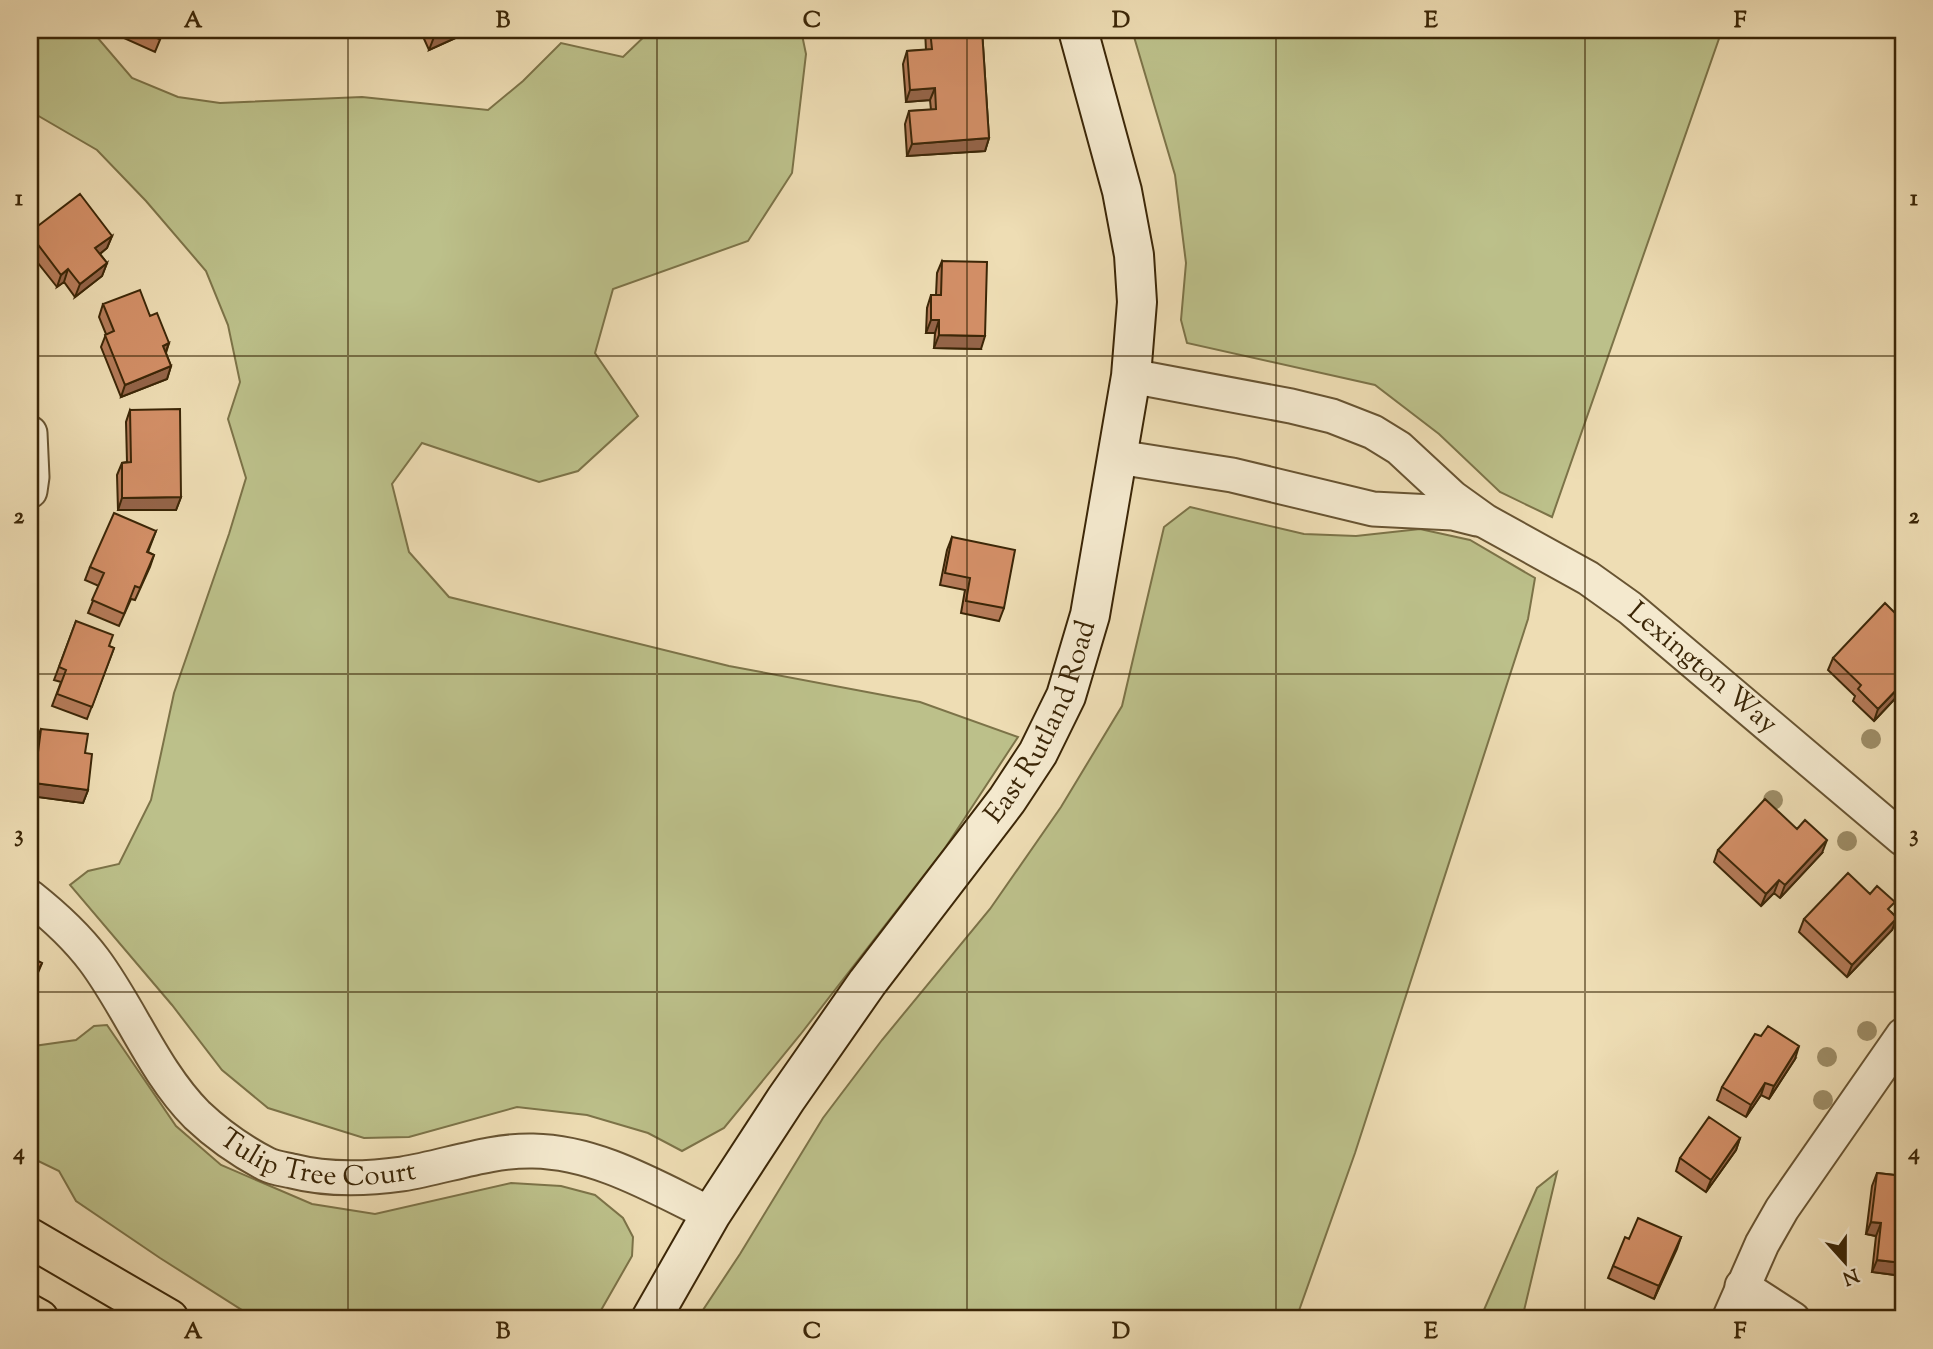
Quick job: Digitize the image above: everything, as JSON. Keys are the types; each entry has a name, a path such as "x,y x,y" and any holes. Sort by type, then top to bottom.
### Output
{"highway":[{"path":"30,1238 169,1319"},
{"path":"30,1314 39,1319"}],"main road":[{"name":"East Rutland Road","path":"651,1319 711,1214 824,1042 1007,800 1038,753 1066,696 1080,656 1090,615 1131,376 1136,302 1133,255 1122,191 1078,30"}],"street":[{"name":"Lexington Way","path":"1131,376 1292,406 1332,416 1373,432 1399,448 1453,498 1485,521 1588,578 1630,608 1903,839"},
{"path":"30,433 30,491"},
{"name":"Lexington Way","path":"1118,457 1232,475 1373,509 1453,513 1485,521"},
{"name":"Tulip Tree Court","path":"30,897 67,928 94,960 170,1080 196,1114 231,1143 268,1165 312,1177 358,1178 402,1174 494,1154 533,1151 575,1156 614,1168 711,1214"},
{"path":"1729,1319 1742,1286 1782,1209 1903,1035"},
{"path":"1742,1286 1793,1319"}],"green space":[{"path":"30,30 91,30 132,78 178,97 220,103 362,97 488,110 523,81 561,43 623,57 651,30 801,30 806,54 792,173 748,241 613,289 595,353 638,416 578,471 539,482 422,443 392,484 409,552 449,597 729,666 920,702 1018,737 945,848 724,1128 682,1151 648,1133 587,1115 517,1107 409,1137 364,1138 268,1108 222,1070 172,1005 70,885 88,871 119,864 151,800 174,693 246,478 228,419 240,382 228,325 206,271 146,201 97,150 30,111"},
{"path":"1132,30 1722,30 1552,517 1500,492 1439,434 1375,385 1187,343 1181,320 1186,263 1175,175"},
{"path":"1190,507 1304,534 1356,536 1420,529 1470,540 1535,578 1528,619 1355,1153 1296,1319 697,1319 823,1118 882,1040 990,909 1061,807 1122,706 1164,527"},
{"path":"107,1025 176,1126 221,1165 312,1204 375,1214 511,1183 561,1186 595,1195 623,1218 633,1237 632,1256 596,1319 256,1319 76,1201 59,1171 30,1157 30,1051 34,1046 76,1040 94,1026"},
{"path":"1557,1172 1522,1319 1480,1319 1537,1188"}],"building":[{"path":"138,30 163,30 159,39"},
{"path":"430,30 450,30 434,37"},
{"path":"930,30 982,30 989,138 912,144 909,111 936,109 935,88 910,90 907,51 932,49"},
{"path":"80,194 112,236 95,248 107,263 80,284 68,269 61,275 30,232"},
{"path":"942,261 987,262 985,336 939,335 939,320 931,320 931,295 941,295"},
{"path":"140,290 150,316 157,313 169,343 163,346 171,366 125,385 105,335 114,331 103,304"},
{"path":"180,409 181,497 122,498 122,463 131,462 130,410"},
{"path":"114,513 156,531 147,552 154,555 140,588 135,586 124,614 92,600 104,573 90,567"},
{"path":"952,537 1015,550 1004,608 966,601 970,578 945,573"},
{"path":"1885,603 1903,621 1903,683 1878,709 1858,689 1861,685 1833,658"},
{"path":"76,621 113,635 109,646 114,648 92,707 57,694 66,670 59,667"},
{"path":"41,729 88,734 85,753 92,754 88,790 34,783"},
{"path":"1765,799 1797,829 1805,820 1827,840 1785,885 1779,880 1766,894 1718,850"},
{"path":"1848,873 1870,894 1877,886 1895,902 1888,909 1897,918 1852,965 1804,919"},
{"path":"30,957 42,963 30,985"},
{"path":"1768,1026 1799,1046 1774,1086 1765,1083 1751,1105 1722,1087 1755,1034 1761,1036"},
{"path":"1709,1117 1740,1138 1711,1180 1680,1158"},
{"path":"1877,1173 1903,1176 1903,1263 1877,1260 1881,1223 1871,1222"},
{"path":"1638,1218 1681,1237 1659,1286 1613,1266 1625,1237 1629,1239"}]}
